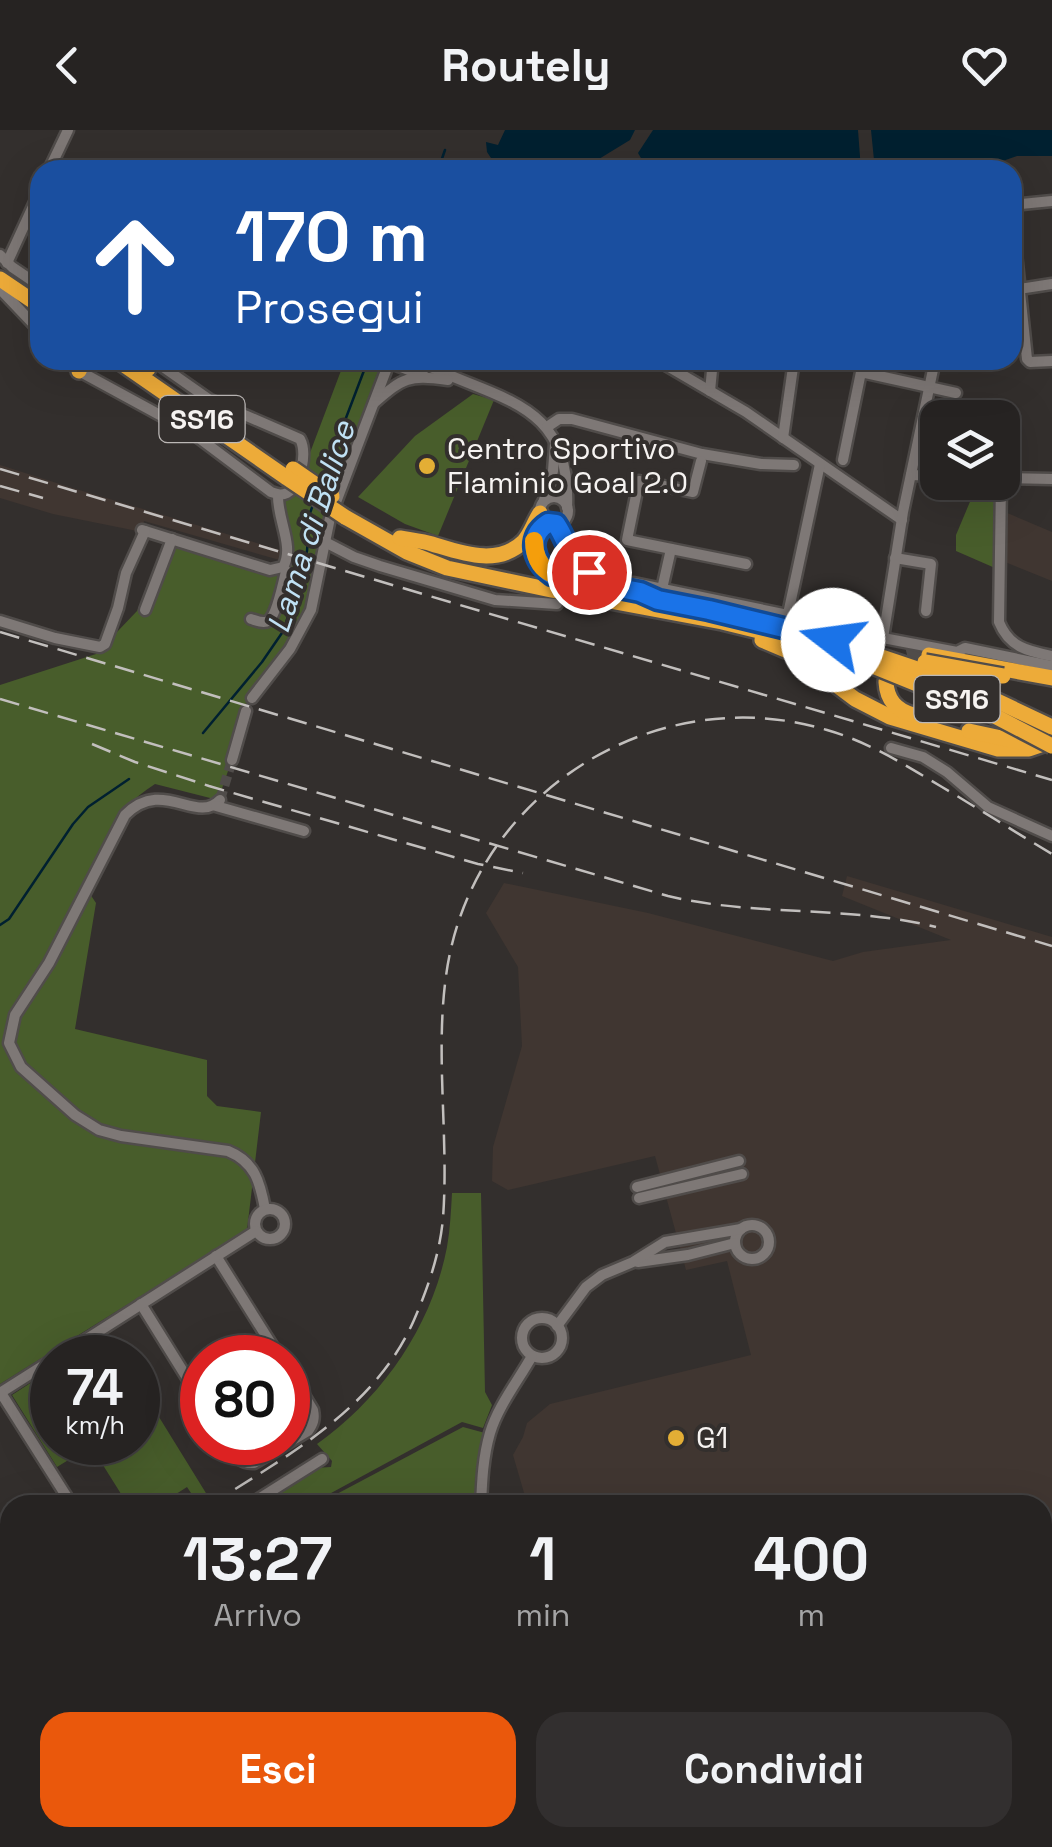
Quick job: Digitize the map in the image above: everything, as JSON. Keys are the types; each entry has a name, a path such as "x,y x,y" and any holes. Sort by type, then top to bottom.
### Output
{"highway":[{"path":"2,266 30,287"},
{"path":"2,266 30,295"},
{"name":"SS16","path":"132,370 384,531 446,558 493,570 660,594 805,631 959,683 1052,726"},
{"name":"SS16","path":"155,370 345,517 425,560 466,573 784,637 858,660 991,714 1052,747"},
{"path":"400,538 457,553 490,556 514,548 553,514"},
{"path":"553,514 536,532 534,548 538,563 552,575 660,594"},
{"path":"558,604 675,613"},
{"path":"722,622 794,654 855,699 890,717 998,748 1052,747"},
{"path":"805,631 932,664 1052,681"},
{"path":"929,654 1052,681"},
{"path":"886,682 888,696 904,712 1052,747"}],"street":[{"path":"54,160 68,130"},
{"path":"1022,204 1052,200"},
{"path":"30,210 2,266 30,281"},
{"path":"1022,288 1052,284"},
{"path":"0,289 30,320"},
{"path":"1022,330 1027,359 1035,363 1052,361"},
{"path":"87,370 191,432 260,485 278,494 290,491 304,452 300,439 210,400 159,370"},
{"path":"252,698 290,649 311,610 339,493 388,370"},
{"path":"411,370 430,378"},
{"path":"438,370 511,400 547,427 565,467 568,489 553,514"},
{"path":"674,370 746,412 902,520"},
{"path":"710,391 712,370"},
{"path":"774,463 786,441 793,370"},
{"path":"883,638 932,370"},
{"path":"843,460 861,372 956,392"},
{"path":"374,404 402,380 460,381"},
{"path":"547,427 559,419 572,418 702,454 761,464 794,464"},
{"path":"555,443 553,514 569,554 589,572 660,594 788,614 883,638 957,652 966,648 1052,666"},
{"path":"701,460 693,492 638,481 627,540 746,564"},
{"path":"788,614 820,464"},
{"path":"911,475 920,475"},
{"path":"1020,480 1052,479"},
{"path":"0,621 100,647 118,608 126,574 144,530 270,570 283,567 288,548 279,517 278,494"},
{"path":"1002,500 1000,622 1014,645 1052,656"},
{"path":"145,610 172,540"},
{"path":"325,542 380,566 495,600 558,604"},
{"path":"660,594 671,549"},
{"path":"896,558 931,564 926,611"},
{"path":"251,618 268,622 273,616 286,570 283,567"},
{"path":"232,760 246,711"},
{"path":"891,748 923,757 988,807 1052,836"},
{"path":"265,1209 250,1166 240,1156 99,1130 75,1115 21,1067 9,1043 15,1014 49,963 126,814 134,806 162,798 205,809 218,803 304,831"},
{"path":"638,1192 740,1168"},
{"path":"265,1209 280,1212 284,1217 285,1227 274,1239 264,1238 256,1231 255,1218 265,1209"},
{"path":"557,1326 586,1286 665,1242 750,1225 760,1226 768,1235 768,1248 762,1256 748,1258 738,1251 736,1242 741,1229"},
{"path":"92,1335 256,1231"},
{"path":"632,1262 688,1255 736,1242"},
{"path":"216,1256 266,1335"},
{"path":"141,1304 180,1367"},
{"path":"546,1319 557,1326 562,1336 557,1351 543,1358 532,1356 522,1341 524,1329 546,1319"},
{"path":"481,1495 490,1434 532,1356"},
{"path":"30,1374 1,1393 66,1495"},
{"path":"265,1495 322,1459"}],"shaded area":[{"path":"0,465 287,552 283,561 144,521 142,532 53,514 0,498"},
{"path":"1005,512 1052,532 1052,581 1005,562"},
{"path":"847,876 1052,937 1052,1495 525,1495 513,1455 527,1423 550,1404 751,1355 727,1261 686,1270 655,1156 508,1190 492,1181 493,1147 522,1046 518,967 486,913 504,883 648,913 833,961 863,952 951,940 842,896"}],"green space":[{"path":"341,370 379,370 326,508 312,599 270,678 247,702 218,800 155,784 127,806 103,844 90,894 96,903 75,1029 207,1060 207,1096 217,1106 261,1112 247,1230 79,1335 30,1335 30,1365 0,1384 0,685 96,654 137,611 170,539 249,565 281,566 285,546 276,511 305,466"},
{"name":"Centro Sportivo Flaminio Goal 2.0","path":"473,394 494,400 438,536 405,524 358,497 415,436"},
{"path":"971,500 995,500 995,568 956,551 956,535"},
{"path":"452,1193 481,1193 485,1392 492,1405 483,1428 462,1422 327,1495 276,1495 315,1468 331,1467 332,1461 317,1444 363,1405 401,1358 430,1305 448,1241"},
{"path":"30,1383 30,1424 12,1395"},
{"path":"160,1419 180,1451 180,1465 189,1465 207,1495 192,1495 187,1487 175,1495 122,1495 103,1465 160,1465"},
{"path":"463,1427 485,1433 480,1495 335,1495"}],"water":[{"path":"505,130 635,130 630,140 597,160 491,158 486,142 498,145"},
{"path":"653,130 858,130 860,160 642,160 638,153"},
{"path":"871,130 1052,130 1052,156 874,160"}],"waterway":[{"name":"Lama di Balice","path":"442,160 445,150"},
{"name":"Lama di Balice","path":"322,481 364,370"},
{"name":"Lama di Balice","path":"203,733 284,630 307,551 314,502"},
{"name":"Lama di Balice","path":"0,925 9,919 88,807 129,779"}],"tunnel":[{"path":"889,669 906,656 929,655"},
{"path":"220,800 232,760"}],"railway":[{"path":"0,469 1052,780"},
{"path":"0,486 43,498"},
{"path":"0,632 1052,946"},
{"path":"0,699 668,896 735,907 869,916 936,927"},
{"path":"226,1495 299,1448 353,1404 377,1379 414,1320 433,1270 441,1231 443,1006 462,911 491,854 531,805 581,766 637,737 698,721 762,718 827,730 900,762 1052,854"},
{"path":"92,744 209,786 478,864 523,873"}],"slow traffic":[{"path":"534,541 543,569 552,575 595,583"}],"place":[{"name":"Centro Sportivo Flaminio Goal 2.0","path":"427,466"},
{"name":"G1","path":"676,1438"}],"route":[{"path":"589,572 569,554 556,524 548,523 536,532 534,548 538,563 552,575 640,592 658,600 833,640"}]}
